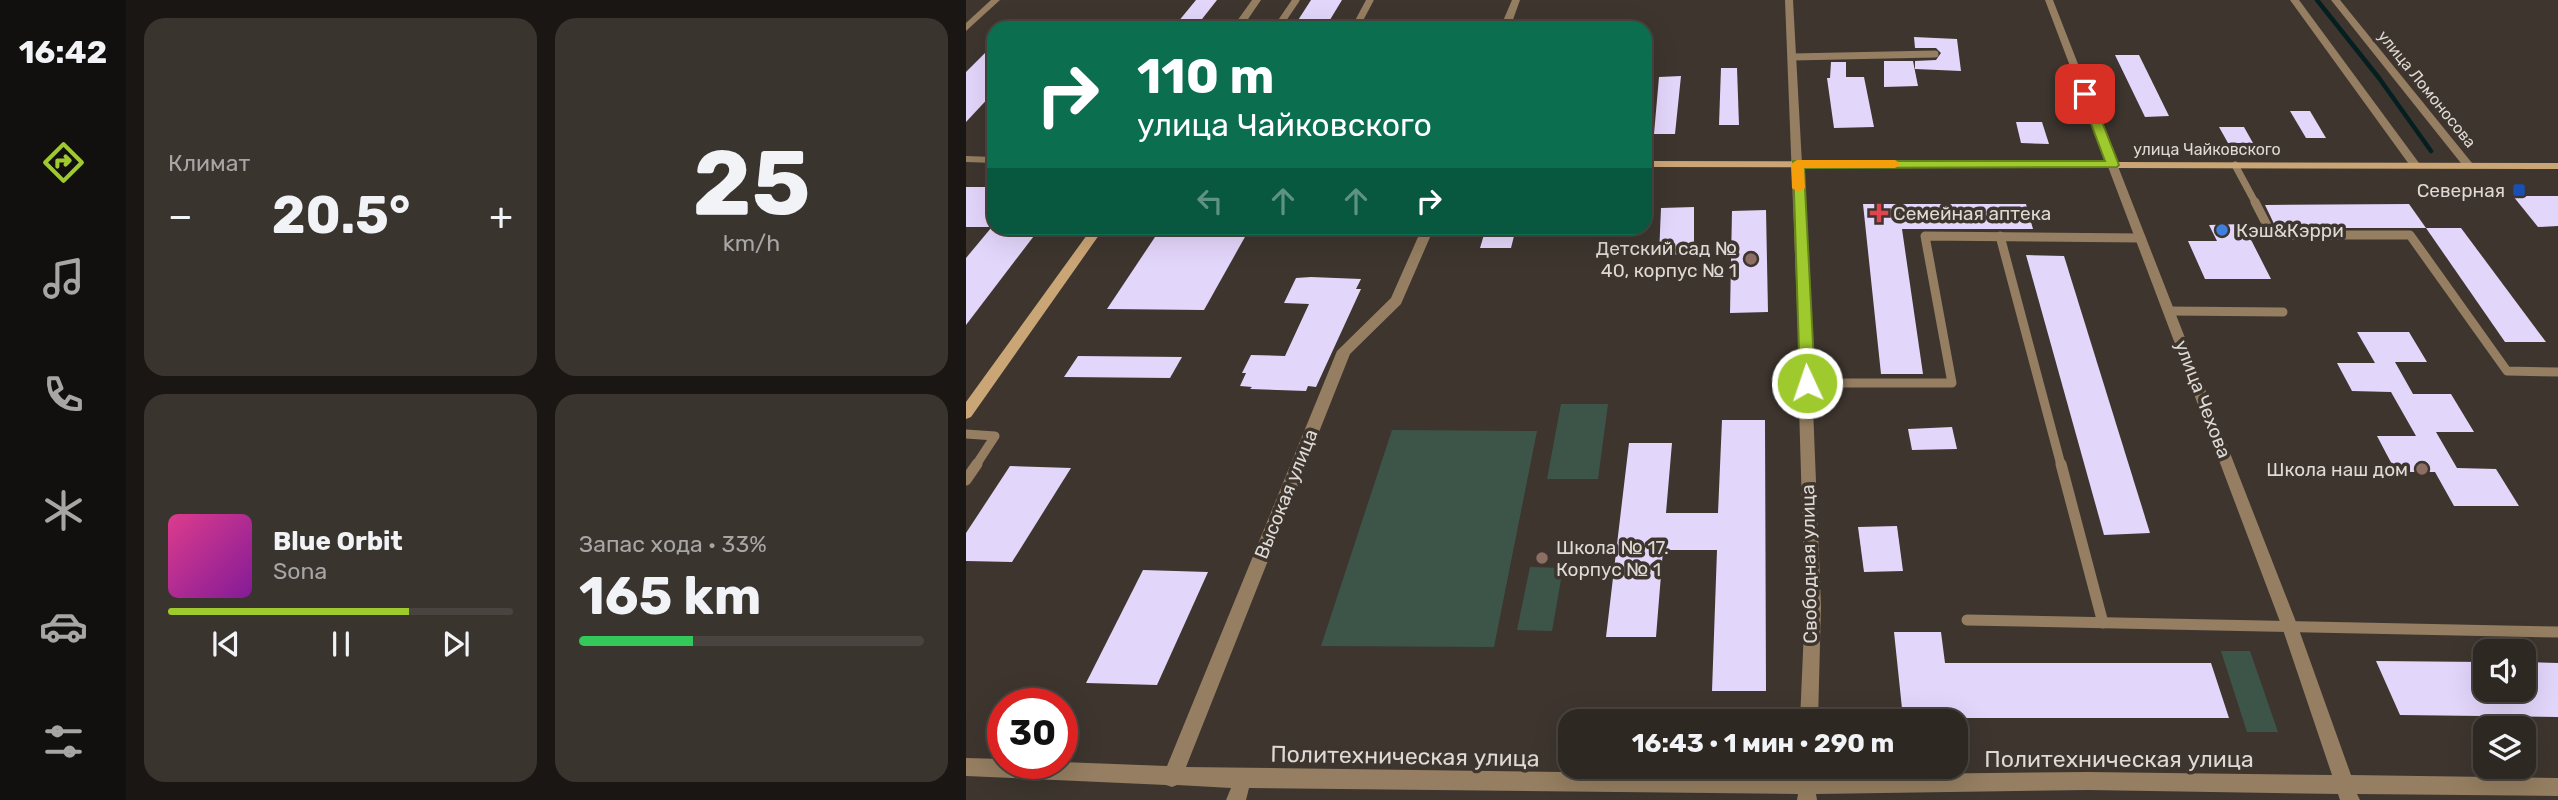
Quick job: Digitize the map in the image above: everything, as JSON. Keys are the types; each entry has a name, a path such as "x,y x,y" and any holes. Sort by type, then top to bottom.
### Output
{"main road":[{"name":"улица Чайковского","path":"1652,164 2558,166"},
{"path":"966,413 1093,235"}],"street":[{"path":"966,28 996,0"},
{"path":"1242,21 1257,0"},
{"path":"1508,21 1516,0"},
{"path":"1789,0 1807,383"},
{"name":"улица Чехова","path":"2049,0 2290,627 2348,793"},
{"path":"2294,0 2415,165"},
{"name":"улица Ломоносова","path":"2335,0 2468,165"},
{"path":"966,159 987,160"},
{"name":"Высокая улица","path":"1172,778 1344,351 1396,301 1425,235"},
{"name":"Свободная улица","path":"1806,407 1812,606 1808,709"},
{"name":"Политехническая улица","path":"966,766 1172,778 1243,779 1807,784 2088,781 2348,793 2558,787"},
{"path":"1236,800 1243,779"}],"lane":[{"path":"1282,21 1296,0"},
{"path":"1358,21 1370,0"},
{"path":"1792,57 1935,54"},
{"path":"2235,165 2272,235 2410,235 2507,371 2558,372"},
{"path":"1807,383 1952,383 1925,236 2141,238"},
{"path":"2000,236 2103,623"},
{"path":"2169,311 2283,312"},
{"path":"966,434 995,436 966,480"},
{"path":"1967,620 2558,632"}],"green space":[{"path":"1561,404 1608,404 1598,479 1547,479"},
{"path":"1392,430 1537,431 1494,647 1321,646"},
{"path":"1530,567 1563,568 1552,631 1517,630"},
{"path":"2221,651 2250,651 2278,732 2247,732"}],"building":[{"path":"1196,0 1217,0 1200,21 1179,21"},
{"path":"1311,0 1342,0 1329,21 1298,21"},
{"path":"1914,37 1957,39 1961,71 1915,69 1915,61 1936,60 1941,53 1936,48 1915,48"},
{"path":"987,51 987,100 966,122 966,72"},
{"path":"2115,55 2139,55 2169,116 2145,117"},
{"path":"1884,61 1913,61 1918,86 1884,87"},
{"path":"1831,62 1846,62 1846,77 1864,77 1874,127 1834,128 1827,78 1830,78"},
{"path":"1721,68 1737,68 1739,125 1719,125"},
{"path":"1681,76 1675,134 1654,134 1659,77"},
{"path":"2290,111 2310,111 2326,138 2306,138"},
{"path":"2016,122 2042,122 2049,144 2021,143"},
{"path":"2219,127 2244,127 2253,143 2228,143"},
{"path":"966,187 987,187 987,227 966,227"},
{"path":"2513,196 2558,196 2558,226 2538,227"},
{"path":"1863,204 2026,204 2033,229 1902,229 1923,374 1881,374"},
{"path":"2409,204 2426,228 2276,228 2265,205"},
{"path":"1694,207 1694,254 1659,255 1661,208"},
{"path":"1766,210 1768,312 1730,313 1732,211"},
{"path":"2243,224 2271,279 2205,279 2188,241 2217,241 2209,225"},
{"path":"2426,228 2461,228 2546,342 2505,342"},
{"path":"987,233 987,235 1035,235 966,325 966,258"},
{"path":"1156,235 1246,235 1204,310 1107,309"},
{"path":"1484,235 1514,235 1511,248 1480,248"},
{"path":"2026,255 2064,256 2150,533 2104,535"},
{"path":"1296,278 1361,279 1356,289 1361,289 1316,387 1308,386 1306,391 1250,389 1252,387 1240,386 1246,373 1242,373 1251,355 1285,356 1309,304 1284,303"},
{"path":"2357,332 2409,332 2427,362 2395,362 2413,394 2451,394 2474,432 2436,432 2457,468 2496,469 2519,506 2454,506 2435,472 2396,472 2377,436 2416,436 2391,392 2352,391 2337,363 2375,363"},
{"path":"1078,356 1182,357 1170,378 1064,377"},
{"path":"1722,420 1765,420 1766,691 1712,691 1717,550 1663,550 1656,637 1606,637 1629,443 1672,443 1666,513 1718,513"},
{"path":"1952,427 1957,449 1912,450 1908,429"},
{"path":"1010,466 1071,468 1012,562 966,561 966,533"},
{"path":"1897,526 1903,571 1864,572 1858,527"},
{"path":"1143,570 1208,572 1157,685 1086,683"},
{"path":"1894,632 1941,632 1945,663 2211,663 2229,718 1968,718 1968,709 1902,709"},
{"path":"2376,661 2473,662 2473,702 2536,702 2536,662 2558,663 2558,717 2400,715"}],"waterway":[{"path":"2317,0 2379,78 2431,151"}],"slow traffic":[{"path":"1798,188 1797,164 1895,164"}],"place":[{"name":"Северная","path":"2519,190"},
{"name":"Семейная аптека","path":"1879,213"},
{"name":"Кэш&Кэрри","path":"2222,230"},
{"name":"Детский сад № 40, корпус № 1","path":"1751,259"},
{"name":"Школа наш дом","path":"2422,469"},
{"name":"Школа № 17. Корпус № 1","path":"1542,558"}],"route":[{"path":"1807,383 1797,164 2113,165 2085,94"}]}
